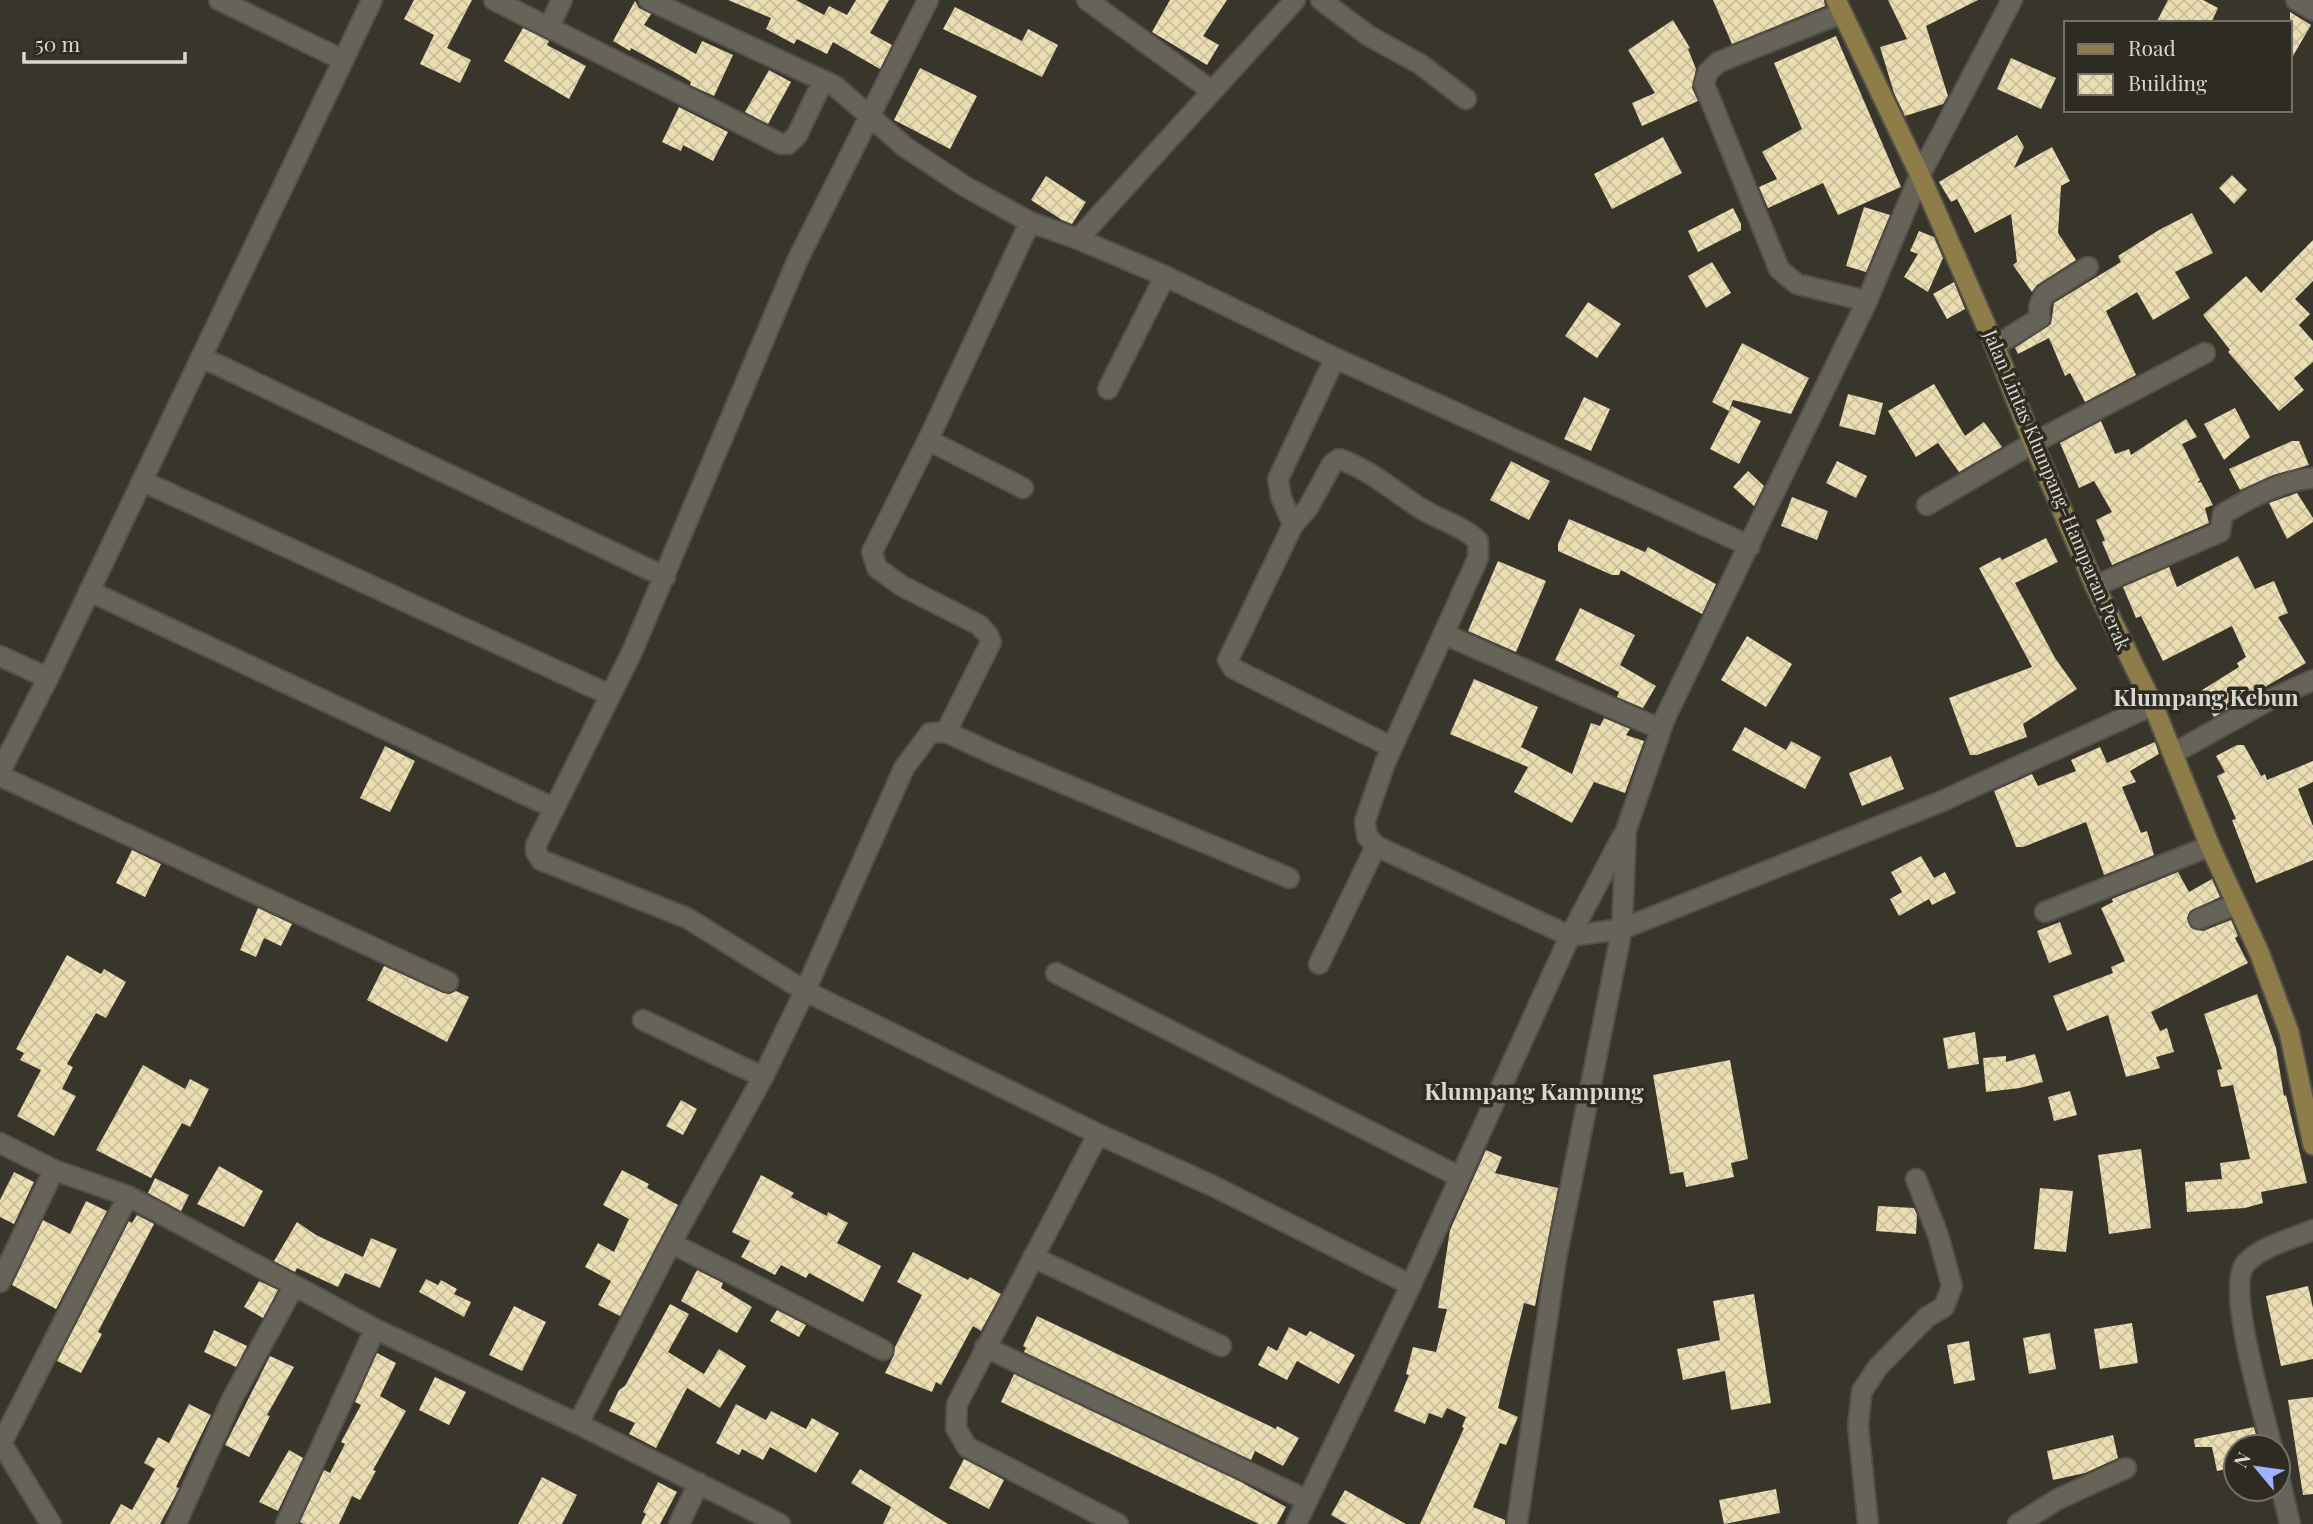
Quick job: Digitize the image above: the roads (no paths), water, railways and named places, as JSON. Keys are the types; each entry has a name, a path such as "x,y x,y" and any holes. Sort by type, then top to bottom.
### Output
{"main road":[{"name":"Jalan Lintas Klumpang–Hamparan Perak","path":"1839,6 1920,175 2095,586 2153,705 2210,846 2259,952 2289,1032 2313,1145"}],"street":[{"path":"219,0 343,60"},
{"path":"372,0 0,774 448,982"},
{"path":"494,0 780,144 788,144 797,135 823,80"},
{"path":"549,27 562,0"},
{"path":"649,0 835,86 905,147 1030,222 1165,276 1335,358 1750,546"},
{"path":"928,0 797,261 632,652 536,845 536,852 541,860 687,918 805,991 1411,1284"},
{"path":"1087,0 1212,91"},
{"path":"1078,239 1295,0"},
{"path":"1321,0 1369,36 1420,64 1466,99"},
{"path":"1296,1524 1411,1284 1570,936 1626,830 1660,729 1867,301 1920,175 2012,0"},
{"path":"2296,0 2313,10"},
{"path":"1839,6 1719,62 1708,72 1704,84 1779,269 1797,284 1867,301"},
{"path":"946,732 991,642 979,625 902,586 877,568 872,552 928,440 1030,222"},
{"path":"1995,346 2040,318 2039,307 2044,295 2088,267"},
{"path":"1108,389 1165,276"},
{"path":"1927,505 2033,443 2205,353"},
{"path":"201,357 665,577"},
{"path":"1293,525 1281,497 1278,479 1335,358"},
{"path":"928,440 1023,488"},
{"path":"1392,747 1244,674 1233,668 1228,660 1293,525 1308,508 1332,464 1339,459 1476,538 1479,545 1478,558 1392,747 1365,821 1367,835 1376,846 1570,936 1622,929 1940,802 2153,705"},
{"path":"2095,586 2220,532 2223,514 2252,497 2298,479 2313,478"},
{"path":"142,481 610,695"},
{"path":"89,591 554,808"},
{"path":"1444,634 1660,729"},
{"path":"0,656 48,678"},
{"path":"2174,753 2269,700 2313,680"},
{"path":"578,1424 671,1243 763,1077 805,991 904,768 930,733 946,732 1289,878"},
{"path":"1517,1524 1556,1259 1622,929 1626,830"},
{"path":"1319,964 1376,846"},
{"path":"2046,912 2210,846"},
{"path":"2199,919 2236,904"},
{"path":"1056,973 1460,1177"},
{"path":"643,1020 763,1077"},
{"path":"1098,1134 957,1404 956,1429 967,1447 1118,1524"},
{"path":"0,1143 54,1170 128,1196 374,1329 578,1424 780,1524"},
{"path":"0,1282 54,1170"},
{"path":"1868,1524 1858,1425 1862,1391 1878,1367 1927,1317 1944,1307 1952,1286 1938,1235 1916,1179"},
{"path":"51,1524 1,1444 128,1196"},
{"path":"2269,1433 2241,1320 2239,1280 2244,1265 2260,1252 2313,1230"},
{"path":"671,1243 883,1350"},
{"path":"1033,1257 1221,1346"},
{"path":"176,1524 231,1401 294,1286"},
{"path":"286,1524 374,1329"},
{"path":"985,1347 1307,1500"},
{"path":"2018,1524 2058,1499 2126,1468"},
{"path":"679,1524 699,1483"},
{"path":"2285,1503 2290,1524"}],"district":[{"name":"Klumpang Kebun","path":"2206,698"},
{"name":"Klumpang Kampung","path":"1534,1092"}]}
